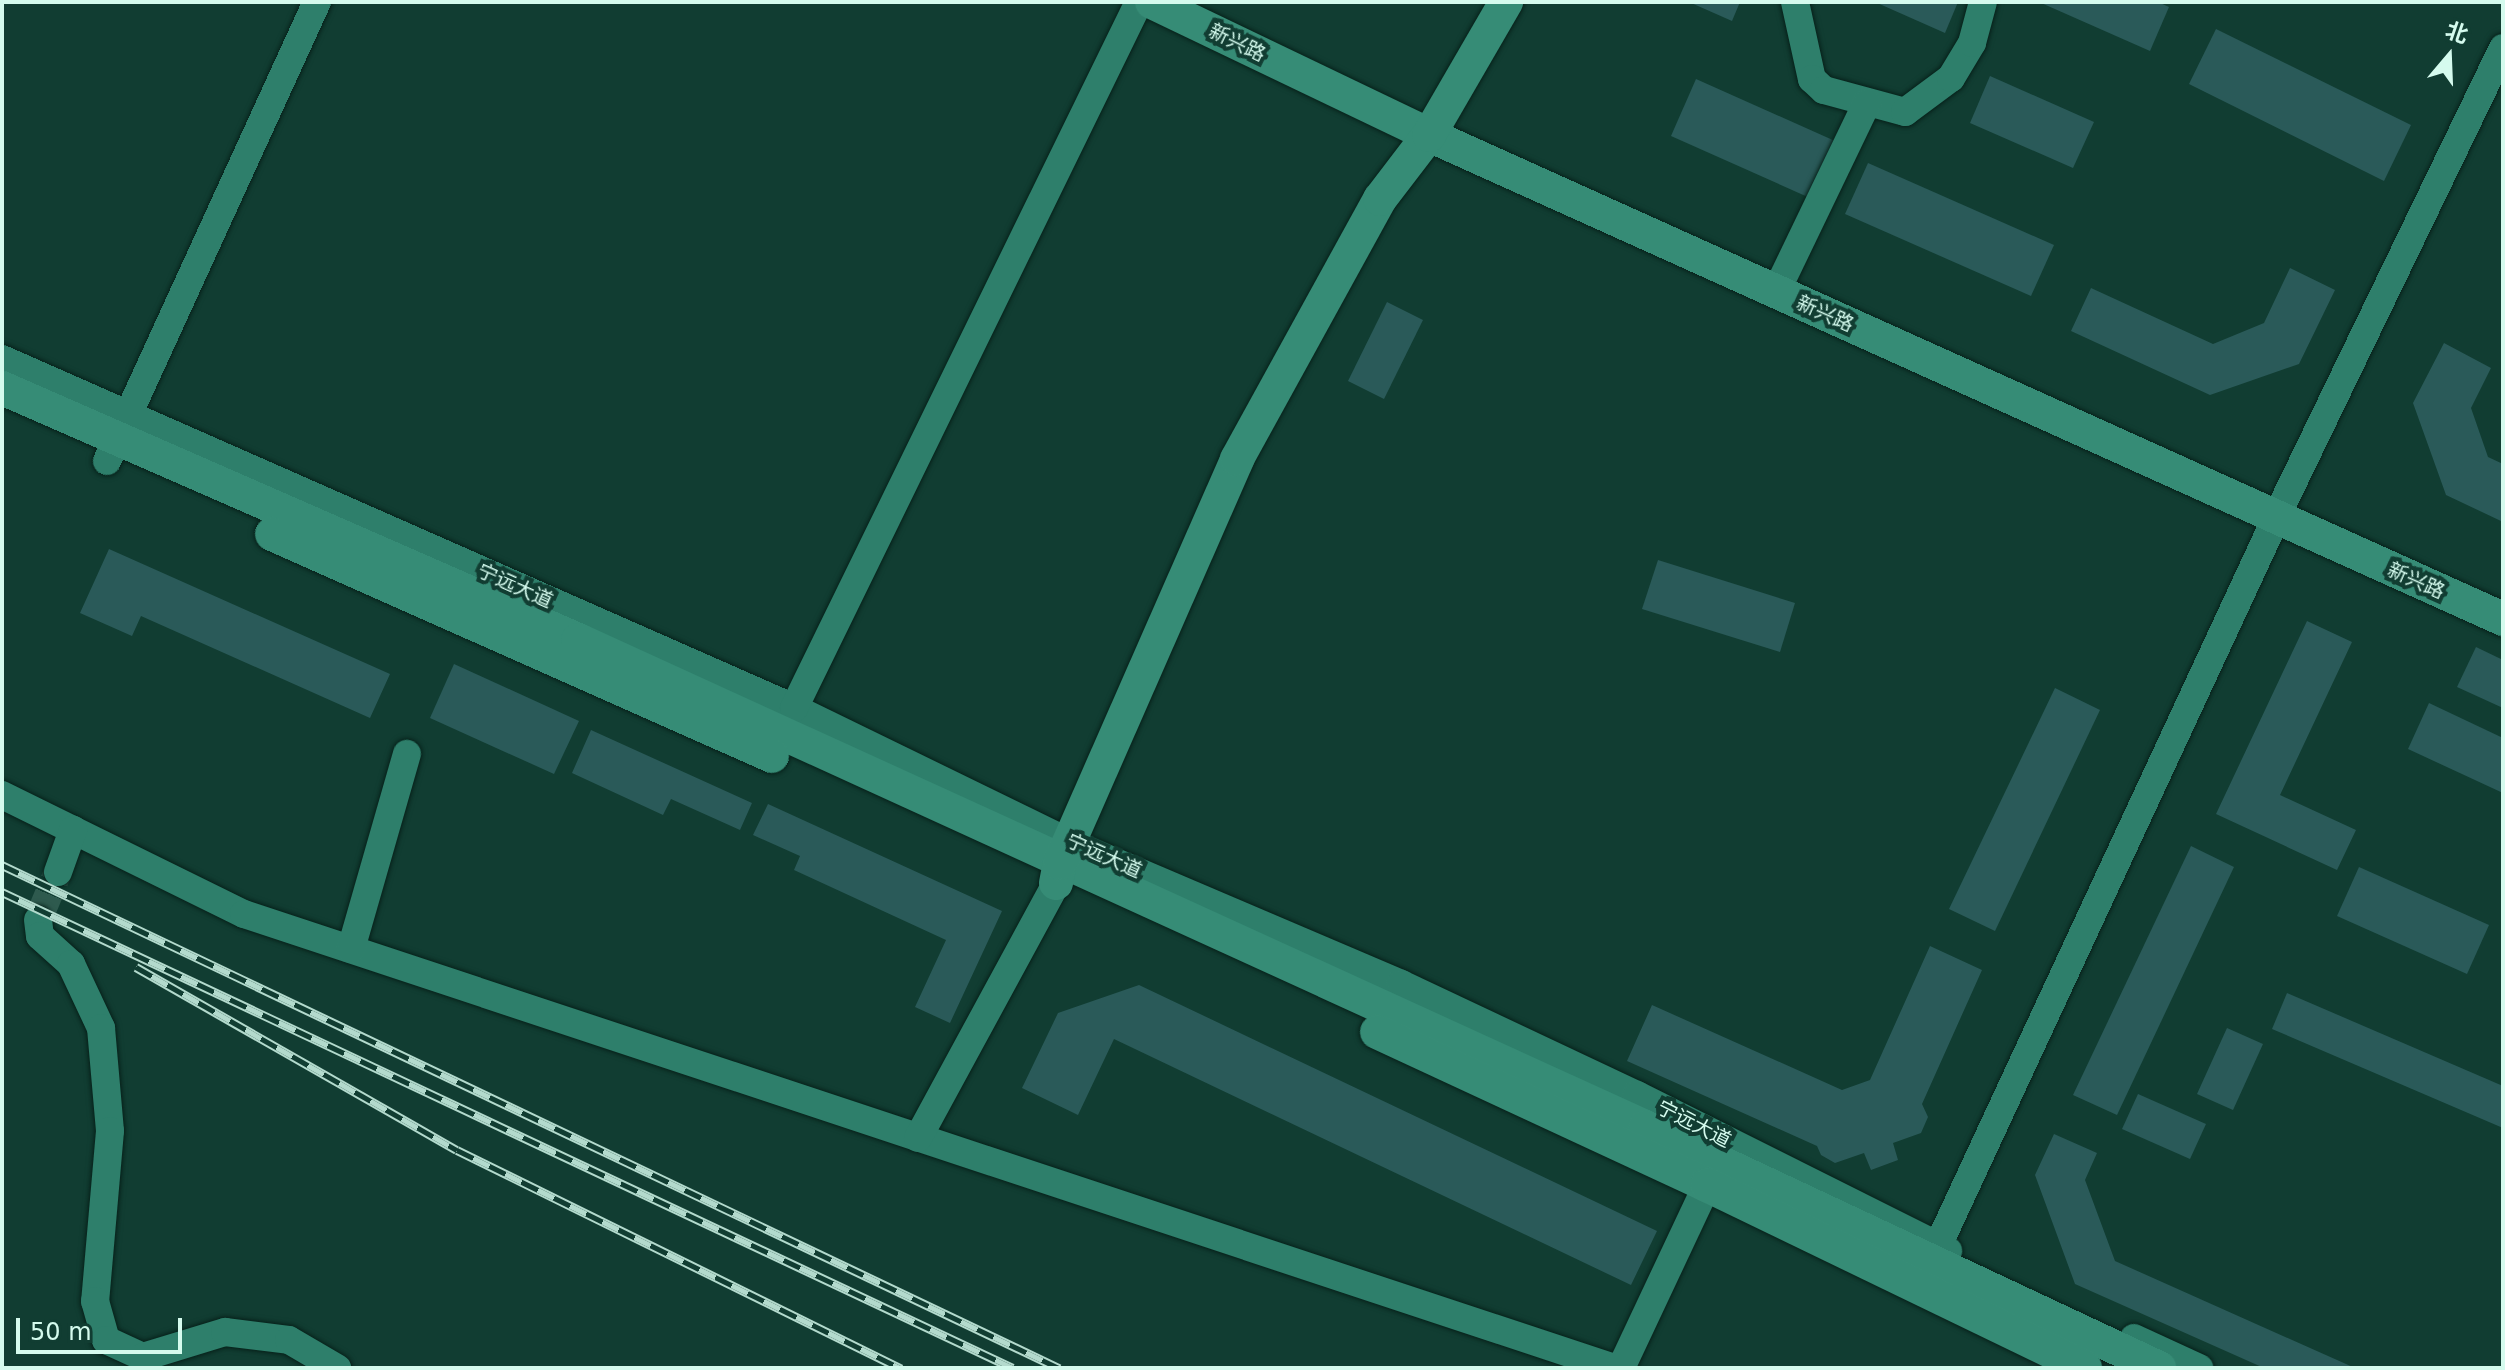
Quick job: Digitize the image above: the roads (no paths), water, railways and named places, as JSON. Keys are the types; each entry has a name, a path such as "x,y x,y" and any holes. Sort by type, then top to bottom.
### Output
{"main road":[{"name":"新兴路","path":"1152,2 1433,125 2279,510 2503,619"},
{"name":"新兴路","path":"1199,2 1433,125"},
{"path":"1062,863 1237,459 1380,199 1433,125 1506,2"},
{"name":"宁远大道","path":"2,388 578,640 1645,1127 1930,1266 2159,1368"},
{"name":"宁远大道","path":"2,413 116,439"},
{"name":"新兴路","path":"2279,510 2503,597"},
{"name":"宁远大道","path":"1062,863 1707,1185 1930,1266 2085,1368"}],"street":[{"path":"116,439 317,2"},
{"path":"794,708 1139,2"},
{"path":"1795,2 1812,79 1824,90 1905,112 1951,78 1972,43 1983,2"},
{"path":"1930,1266 2279,510 2503,48"},
{"path":"1781,283 1867,103"},
{"name":"宁远大道","path":"2,359 116,439 794,708 1062,863"},
{"path":"351,949 407,754"},
{"path":"2,795 244,914 1614,1368"},
{"path":"58,872 73,830"},
{"path":"918,1138 1062,863"},
{"path":"38,920 40,936 71,964 101,1028 110,1131 95,1301 106,1340 143,1357 225,1332 289,1340 337,1368"},
{"path":"1621,1368 1707,1185"},
{"name":"宁远大道","path":"1930,1266 2199,1368"}],"tunnel":[{"path":"38,920 58,872"}],"railway":[{"path":"2,865 1059,1368"},
{"path":"2,892 1013,1368"},
{"path":"136,967 457,1150 901,1368"}]}
